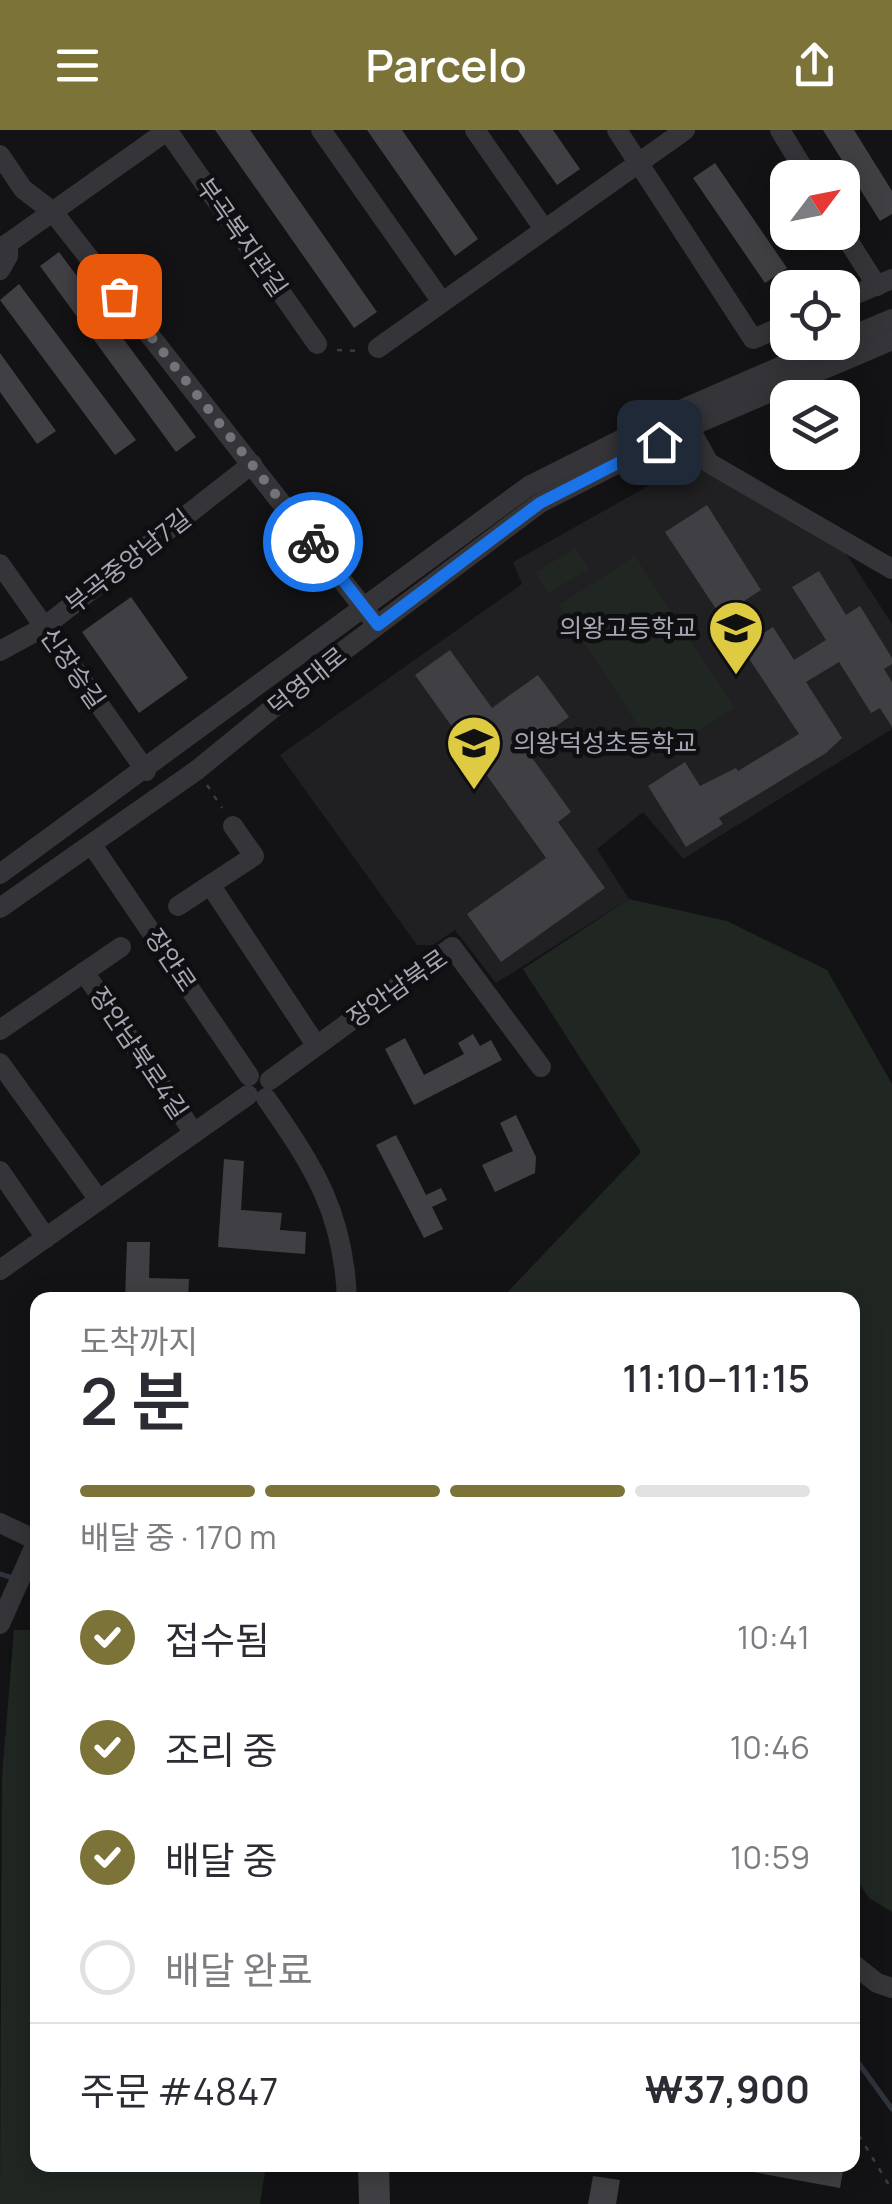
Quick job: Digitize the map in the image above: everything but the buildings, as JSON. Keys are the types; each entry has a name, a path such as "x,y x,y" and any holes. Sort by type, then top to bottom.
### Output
{"street":[{"name":"부곡복지관길","path":"4,246 168,130 316,344"},
{"path":"321,130 442,302"},
{"path":"475,130 544,229"},
{"path":"617,130 753,339 770,332"},
{"path":"378,348 685,130"},
{"path":"780,130 798,160"},
{"path":"0,155 24,189 53,212 378,625"},
{"path":"0,270 4,246"},
{"path":"858,250 884,282 860,292"},
{"name":"덕영대로","path":"860,333 892,319"},
{"name":"덕영대로","path":"0,908 197,770 378,625 540,503 689,427 892,340"},
{"name":"덕영대로","path":"0,874 146,772 529,486 676,412 796,360"},
{"path":"689,427 710,463 892,569"},
{"name":"부곡중앙남7길","path":"0,651 44,627 252,464"},
{"name":"신장승길","path":"0,564 146,772"},
{"path":"178,906 254,856 233,826"},
{"name":"장안로","path":"92,844 317,1172 335,1214 346,1264 347,1292"},
{"path":"211,886 316,1044"},
{"name":"장안남북로","path":"0,1270 452,947 541,1067"},
{"path":"0,1030 121,948"},
{"name":"장안남북로4길","path":"84,972 194,1133"},
{"path":"0,1063 99,1200"},
{"path":"0,1172 46,1238"},
{"path":"0,1523 30,1538"},
{"path":"0,1624 30,1559"},
{"path":"860,1970 876,1983 892,1988"}],"path":[{"path":"316,344 346,353 378,348"},
{"path":"197,770 233,826"},
{"path":"860,2137 892,2190"}],"shaded area":[{"path":"689,463 843,549 892,624 892,729 683,859 643,812 597,849 629,899 496,983 455,930 433,945 417,945 280,755 522,584 513,562"},
{"path":"575,548 588,569 548,594 536,572"},
{"path":"635,556 734,708 659,757 559,605"},
{"path":"629,899 727,921 827,970 892,1084 892,1912 869,1898 860,1884 860,1292 508,1292 641,1152 523,969"},
{"path":"14,1630 30,1630 30,2172 265,2172 260,2204 0,2204 2,1777"}],"waterway":[{"path":"0,1574 16,1579"},
{"path":"860,2065 892,2109"}],"way so far":[{"path":"119,296 313,542"}],"place":[{"name":"의왕고등학교","path":"736,677"},
{"name":"의왕덕성초등학교","path":"474,792"}],"route":[{"path":"313,542 378,625 540,503 659,442"}]}
